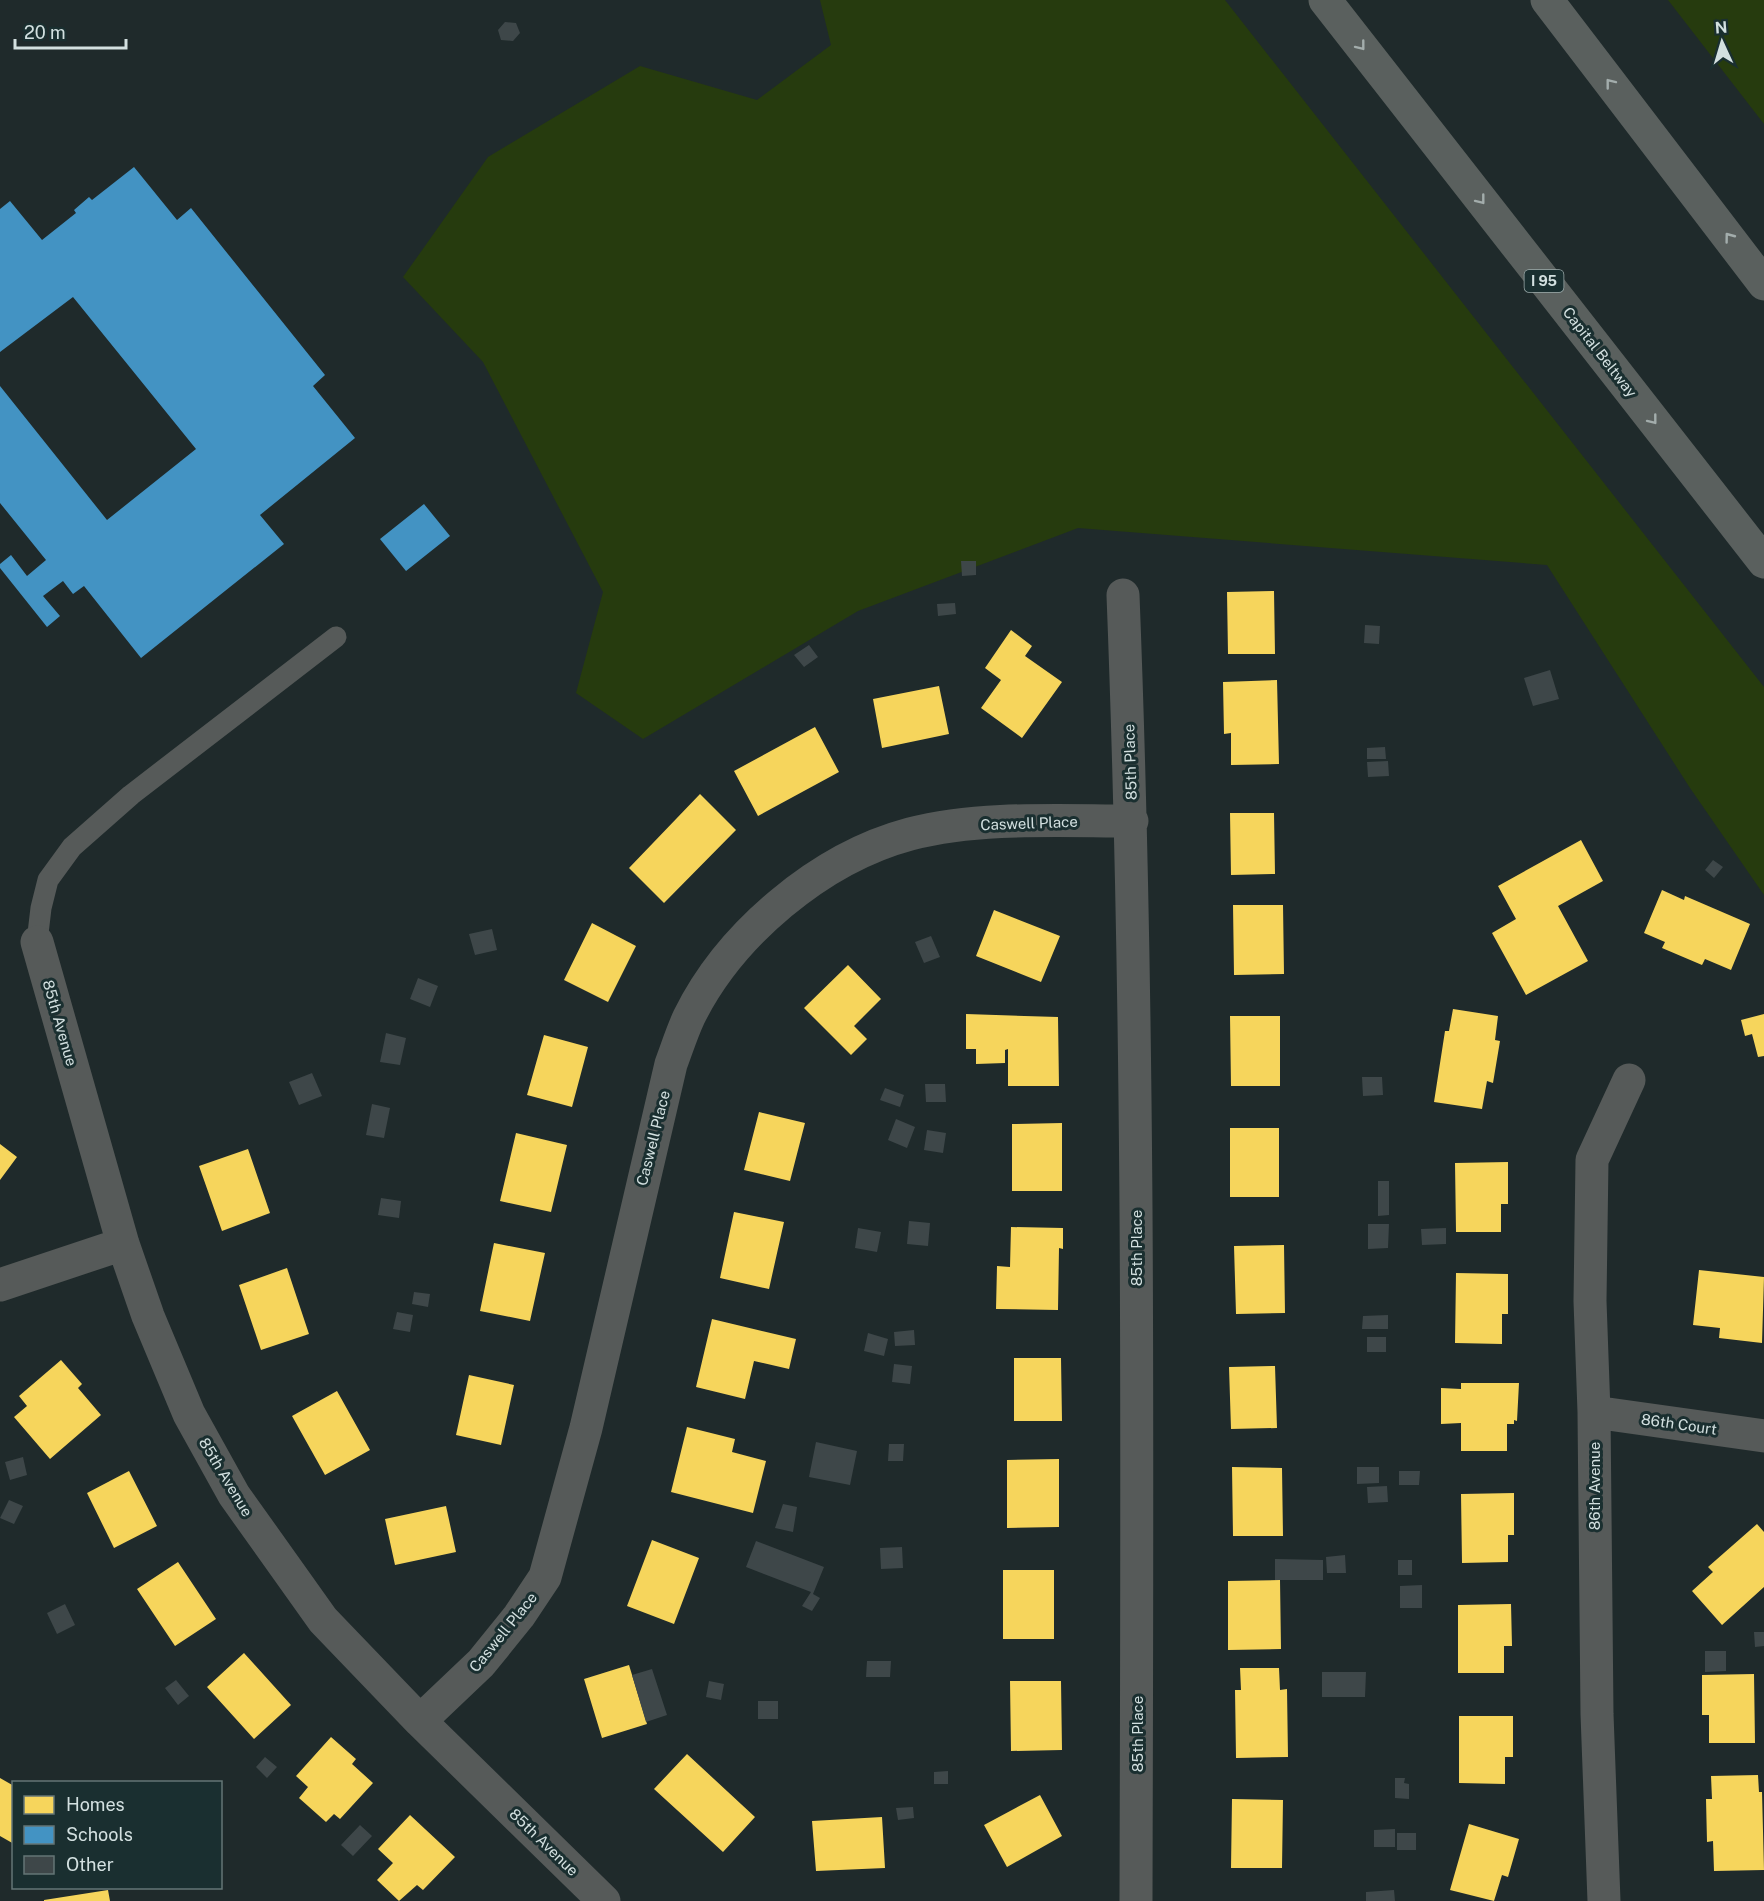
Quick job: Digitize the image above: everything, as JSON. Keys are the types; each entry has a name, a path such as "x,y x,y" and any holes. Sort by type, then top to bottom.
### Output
{"highway":[{"name":"Capital Beltway","path":"1325,0 1764,562"},
{"path":"1547,0 1764,284"}],"street":[{"name":"85th Place","path":"1123,595 1132,821 1136,1197 1136,1901"},
{"name":"Caswell Place","path":"420,1720 481,1663 519,1616 545,1577 586,1428 671,1064 689,1017 714,976 770,914 806,883 843,860 875,846 911,834 977,824 1132,821"},
{"name":"85th Avenue","path":"37,942 123,1244 148,1316 189,1414 234,1495 323,1620 420,1720 604,1901"},
{"name":"86th Avenue","path":"1604,1901 1597,1702 1594,1412 1590,1301 1592,1160 1629,1080"},
{"path":"0,1285 123,1244"},
{"name":"86th Court","path":"1594,1412 1764,1436"}],"lane":[{"path":"37,942 40,908 48,880 72,846 131,795 336,637"}],"green space":[{"path":"820,0 1225,0 1764,687 1764,895 1690,788 1547,565 1078,528 858,611 643,739 576,693 603,592 483,362 403,277 488,157 640,66 757,100 831,45"},
{"path":"1668,0 1764,0 1764,124"}],"building: Homes":[{"path":"1274,591 1275,654 1228,654 1227,592"},
{"path":"1011,630 1032,646 1025,656 1062,682 1022,738 981,708 1001,680 985,668"},
{"path":"1277,680 1279,764 1231,765 1231,733 1224,734 1223,682"},
{"path":"939,686 949,734 882,748 873,699"},
{"path":"815,727 839,772 758,816 734,771"},
{"path":"700,794 736,830 664,903 629,868"},
{"path":"1230,813 1274,813 1275,874 1231,875"},
{"path":"1581,840 1603,881 1558,906 1588,961 1526,995 1492,933 1516,919 1498,886"},
{"path":"1662,890 1684,900 1685,896 1750,924 1731,970 1705,959 1702,965 1662,948 1665,942 1644,933"},
{"path":"1233,905 1283,905 1284,974 1234,975"},
{"path":"994,910 1060,936 1041,982 976,956"},
{"path":"592,923 636,946 608,1002 564,980"},
{"path":"848,965 881,999 854,1026 867,1039 851,1055 804,1008"},
{"path":"1453,1009 1498,1016 1495,1040 1500,1041 1493,1083 1487,1081 1482,1109 1434,1102 1445,1031 1449,1031"},
{"path":"966,1014 1058,1017 1059,1086 1008,1086 1008,1049 1005,1050 1005,1063 976,1064 976,1049 966,1049"},
{"path":"1764,1014 1764,1056 1758,1057 1752,1034 1745,1036 1741,1020"},
{"path":"1230,1016 1280,1016 1280,1086 1231,1086"},
{"path":"544,1035 588,1047 572,1107 527,1095"},
{"path":"759,1112 805,1123 790,1181 744,1170"},
{"path":"1062,1123 1062,1191 1012,1191 1012,1124"},
{"path":"1230,1128 1279,1128 1279,1197 1230,1197"},
{"path":"516,1133 567,1145 551,1212 500,1201"},
{"path":"0,1144 17,1157 0,1180"},
{"path":"248,1149 270,1213 222,1231 199,1166"},
{"path":"1508,1162 1508,1204 1501,1204 1501,1232 1456,1232 1455,1163"},
{"path":"734,1212 784,1222 769,1289 720,1278"},
{"path":"1011,1227 1063,1228 1063,1249 1059,1248 1058,1310 996,1309 997,1266 1010,1267"},
{"path":"494,1243 545,1253 530,1321 480,1311"},
{"path":"1284,1245 1285,1313 1236,1314 1234,1246"},
{"path":"287,1268 309,1334 261,1350 239,1285"},
{"path":"1699,1270 1764,1277 1762,1343 1719,1338 1720,1328 1693,1325"},
{"path":"1456,1273 1508,1274 1508,1314 1502,1314 1502,1344 1455,1343"},
{"path":"712,1319 796,1339 789,1369 754,1361 745,1399 696,1387"},
{"path":"1014,1358 1061,1358 1062,1421 1014,1421"},
{"path":"61,1360 82,1384 78,1388 101,1415 50,1459 14,1417 27,1406 19,1396"},
{"path":"1275,1366 1277,1428 1231,1429 1229,1367"},
{"path":"469,1375 514,1385 501,1445 456,1435"},
{"path":"1461,1383 1519,1383 1517,1421 1514,1420 1514,1424 1507,1424 1507,1451 1461,1451 1461,1423 1441,1424 1441,1388 1461,1389"},
{"path":"337,1391 370,1450 325,1475 292,1416"},
{"path":"687,1427 735,1439 732,1452 766,1461 753,1513 671,1492"},
{"path":"1059,1459 1059,1527 1007,1528 1007,1460"},
{"path":"1232,1467 1282,1468 1283,1536 1233,1536"},
{"path":"129,1471 157,1526 114,1548 87,1493"},
{"path":"1514,1493 1514,1535 1508,1535 1508,1562 1462,1563 1461,1494"},
{"path":"446,1506 456,1552 395,1565 385,1519"},
{"path":"1757,1524 1764,1532 1764,1587 1722,1625 1692,1591 1713,1572 1708,1567"},
{"path":"652,1540 699,1558 674,1624 627,1606"},
{"path":"178,1562 216,1619 175,1646 137,1589"},
{"path":"1003,1570 1054,1570 1054,1639 1003,1639"},
{"path":"1280,1580 1281,1649 1228,1650 1228,1581"},
{"path":"1511,1604 1512,1646 1504,1646 1504,1673 1458,1673 1458,1605"},
{"path":"244,1653 291,1705 254,1739 207,1687"},
{"path":"629,1665 647,1724 602,1738 584,1679"},
{"path":"1240,1668 1279,1668 1280,1690 1287,1689 1288,1757 1236,1758 1235,1690 1241,1690"},
{"path":"1754,1674 1755,1743 1709,1743 1709,1715 1702,1715 1702,1675"},
{"path":"1010,1681 1061,1681 1062,1750 1011,1751"},
{"path":"1459,1716 1513,1716 1513,1757 1505,1757 1505,1784 1459,1783"},
{"path":"331,1737 356,1759 352,1764 373,1783 340,1819 334,1814 326,1822 299,1798 308,1787 296,1776"},
{"path":"687,1754 755,1817 723,1852 654,1789"},
{"path":"1758,1775 1759,1792 1762,1792 1764,1870 1714,1871 1713,1841 1707,1842 1706,1799 1712,1799 1711,1776"},
{"path":"0,1778 12,1785 12,1843 0,1836"},
{"path":"1040,1795 1062,1836 1007,1867 984,1825"},
{"path":"1232,1799 1283,1800 1282,1868 1231,1868"},
{"path":"410,1815 455,1857 423,1890 417,1885 399,1901 377,1880 393,1863 378,1849"},
{"path":"882,1817 885,1868 816,1871 812,1821"},
{"path":"1469,1824 1519,1839 1508,1877 1502,1875 1494,1901 1450,1890"},
{"path":"108,1890 110,1901 44,1901 44,1900"}],"building: Schools":[{"path":"134,167 177,220 191,208 325,375 313,386 355,438 260,515 284,544 141,658 84,586 73,594 63,581 43,596 60,616 47,627 0,568 0,564 11,555 27,576 46,560 0,503 0,386 107,520 196,449 73,297 0,352 0,209 10,201 42,240 76,213 74,210 89,197 92,200"},
{"path":"424,504 450,536 406,571 380,539"}],"building: Other":[{"path":"505,22 516,23 520,33 513,41 501,40 498,30"},
{"path":"961,561 976,561 976,575 962,576"},
{"path":"955,603 956,614 938,616 937,604"},
{"path":"1365,625 1380,626 1379,644 1364,643"},
{"path":"809,645 818,657 804,667 794,655"},
{"path":"1550,670 1559,699 1533,706 1524,678"},
{"path":"1385,747 1386,759 1367,759 1367,748"},
{"path":"1388,761 1389,776 1368,777 1367,762"},
{"path":"1713,860 1723,867 1714,878 1705,870"},
{"path":"492,929 497,950 475,955 469,934"},
{"path":"931,936 940,957 924,963 915,942"},
{"path":"418,978 438,986 430,1007 410,999"},
{"path":"386,1033 406,1038 400,1065 380,1062"},
{"path":"312,1073 322,1096 299,1105 289,1082"},
{"path":"1362,1077 1382,1077 1383,1095 1363,1096"},
{"path":"925,1084 945,1084 946,1102 926,1102"},
{"path":"885,1088 904,1095 900,1107 880,1100"},
{"path":"372,1104 390,1108 384,1138 366,1135"},
{"path":"896,1119 915,1127 907,1148 888,1140"},
{"path":"927,1130 946,1133 943,1153 924,1150"},
{"path":"1378,1181 1389,1181 1389,1215 1378,1216"},
{"path":"381,1198 401,1201 399,1218 378,1215"},
{"path":"909,1221 930,1223 928,1246 907,1244"},
{"path":"1368,1224 1389,1224 1388,1248 1368,1249"},
{"path":"858,1228 881,1232 877,1252 855,1248"},
{"path":"1446,1228 1446,1244 1422,1245 1421,1229"},
{"path":"414,1292 430,1294 428,1307 412,1304"},
{"path":"397,1312 413,1315 410,1332 393,1329"},
{"path":"1388,1315 1388,1329 1362,1329 1363,1316"},
{"path":"914,1330 915,1345 895,1346 894,1332"},
{"path":"868,1333 888,1339 884,1356 864,1351"},
{"path":"1367,1337 1386,1337 1386,1352 1367,1352"},
{"path":"894,1364 912,1366 910,1384 892,1382"},
{"path":"816,1442 857,1451 850,1485 809,1477"},
{"path":"889,1444 904,1444 903,1461 888,1461"},
{"path":"23,1457 27,1475 10,1480 5,1462"},
{"path":"1357,1467 1379,1467 1379,1483 1357,1484"},
{"path":"1399,1471 1420,1471 1419,1485 1399,1485"},
{"path":"1387,1486 1388,1502 1368,1503 1367,1487"},
{"path":"9,1500 23,1506 14,1524 0,1518"},
{"path":"783,1504 797,1507 793,1532 775,1528"},
{"path":"756,1541 824,1567 813,1594 820,1598 812,1611 802,1606 811,1592 746,1567"},
{"path":"902,1547 903,1568 881,1569 880,1548"},
{"path":"1345,1555 1346,1573 1327,1573 1326,1557"},
{"path":"1275,1559 1323,1560 1323,1580 1275,1580"},
{"path":"1398,1560 1412,1560 1412,1575 1398,1575"},
{"path":"1422,1585 1422,1608 1400,1608 1400,1586"},
{"path":"65,1604 75,1625 57,1634 47,1613"},
{"path":"1754,1632 1764,1632 1764,1646 1755,1647"},
{"path":"1705,1651 1726,1651 1726,1671 1705,1672"},
{"path":"867,1661 891,1661 890,1677 866,1677"},
{"path":"652,1669 667,1715 646,1722 632,1675"},
{"path":"1322,1672 1366,1672 1365,1697 1322,1697"},
{"path":"176,1680 189,1696 178,1705 165,1688"},
{"path":"709,1681 724,1684 721,1700 706,1697"},
{"path":"758,1701 778,1701 778,1719 758,1719"},
{"path":"265,1757 277,1767 267,1778 256,1767"},
{"path":"948,1771 948,1784 934,1784 934,1772"},
{"path":"1395,1778 1405,1778 1404,1783 1409,1784 1409,1799 1395,1798"},
{"path":"913,1807 914,1818 898,1820 896,1808"},
{"path":"360,1825 372,1836 353,1856 341,1845"},
{"path":"1395,1829 1395,1847 1374,1847 1374,1830"},
{"path":"1397,1833 1416,1833 1416,1850 1397,1850"},
{"path":"1394,1890 1395,1901 1366,1901 1366,1892"}]}
